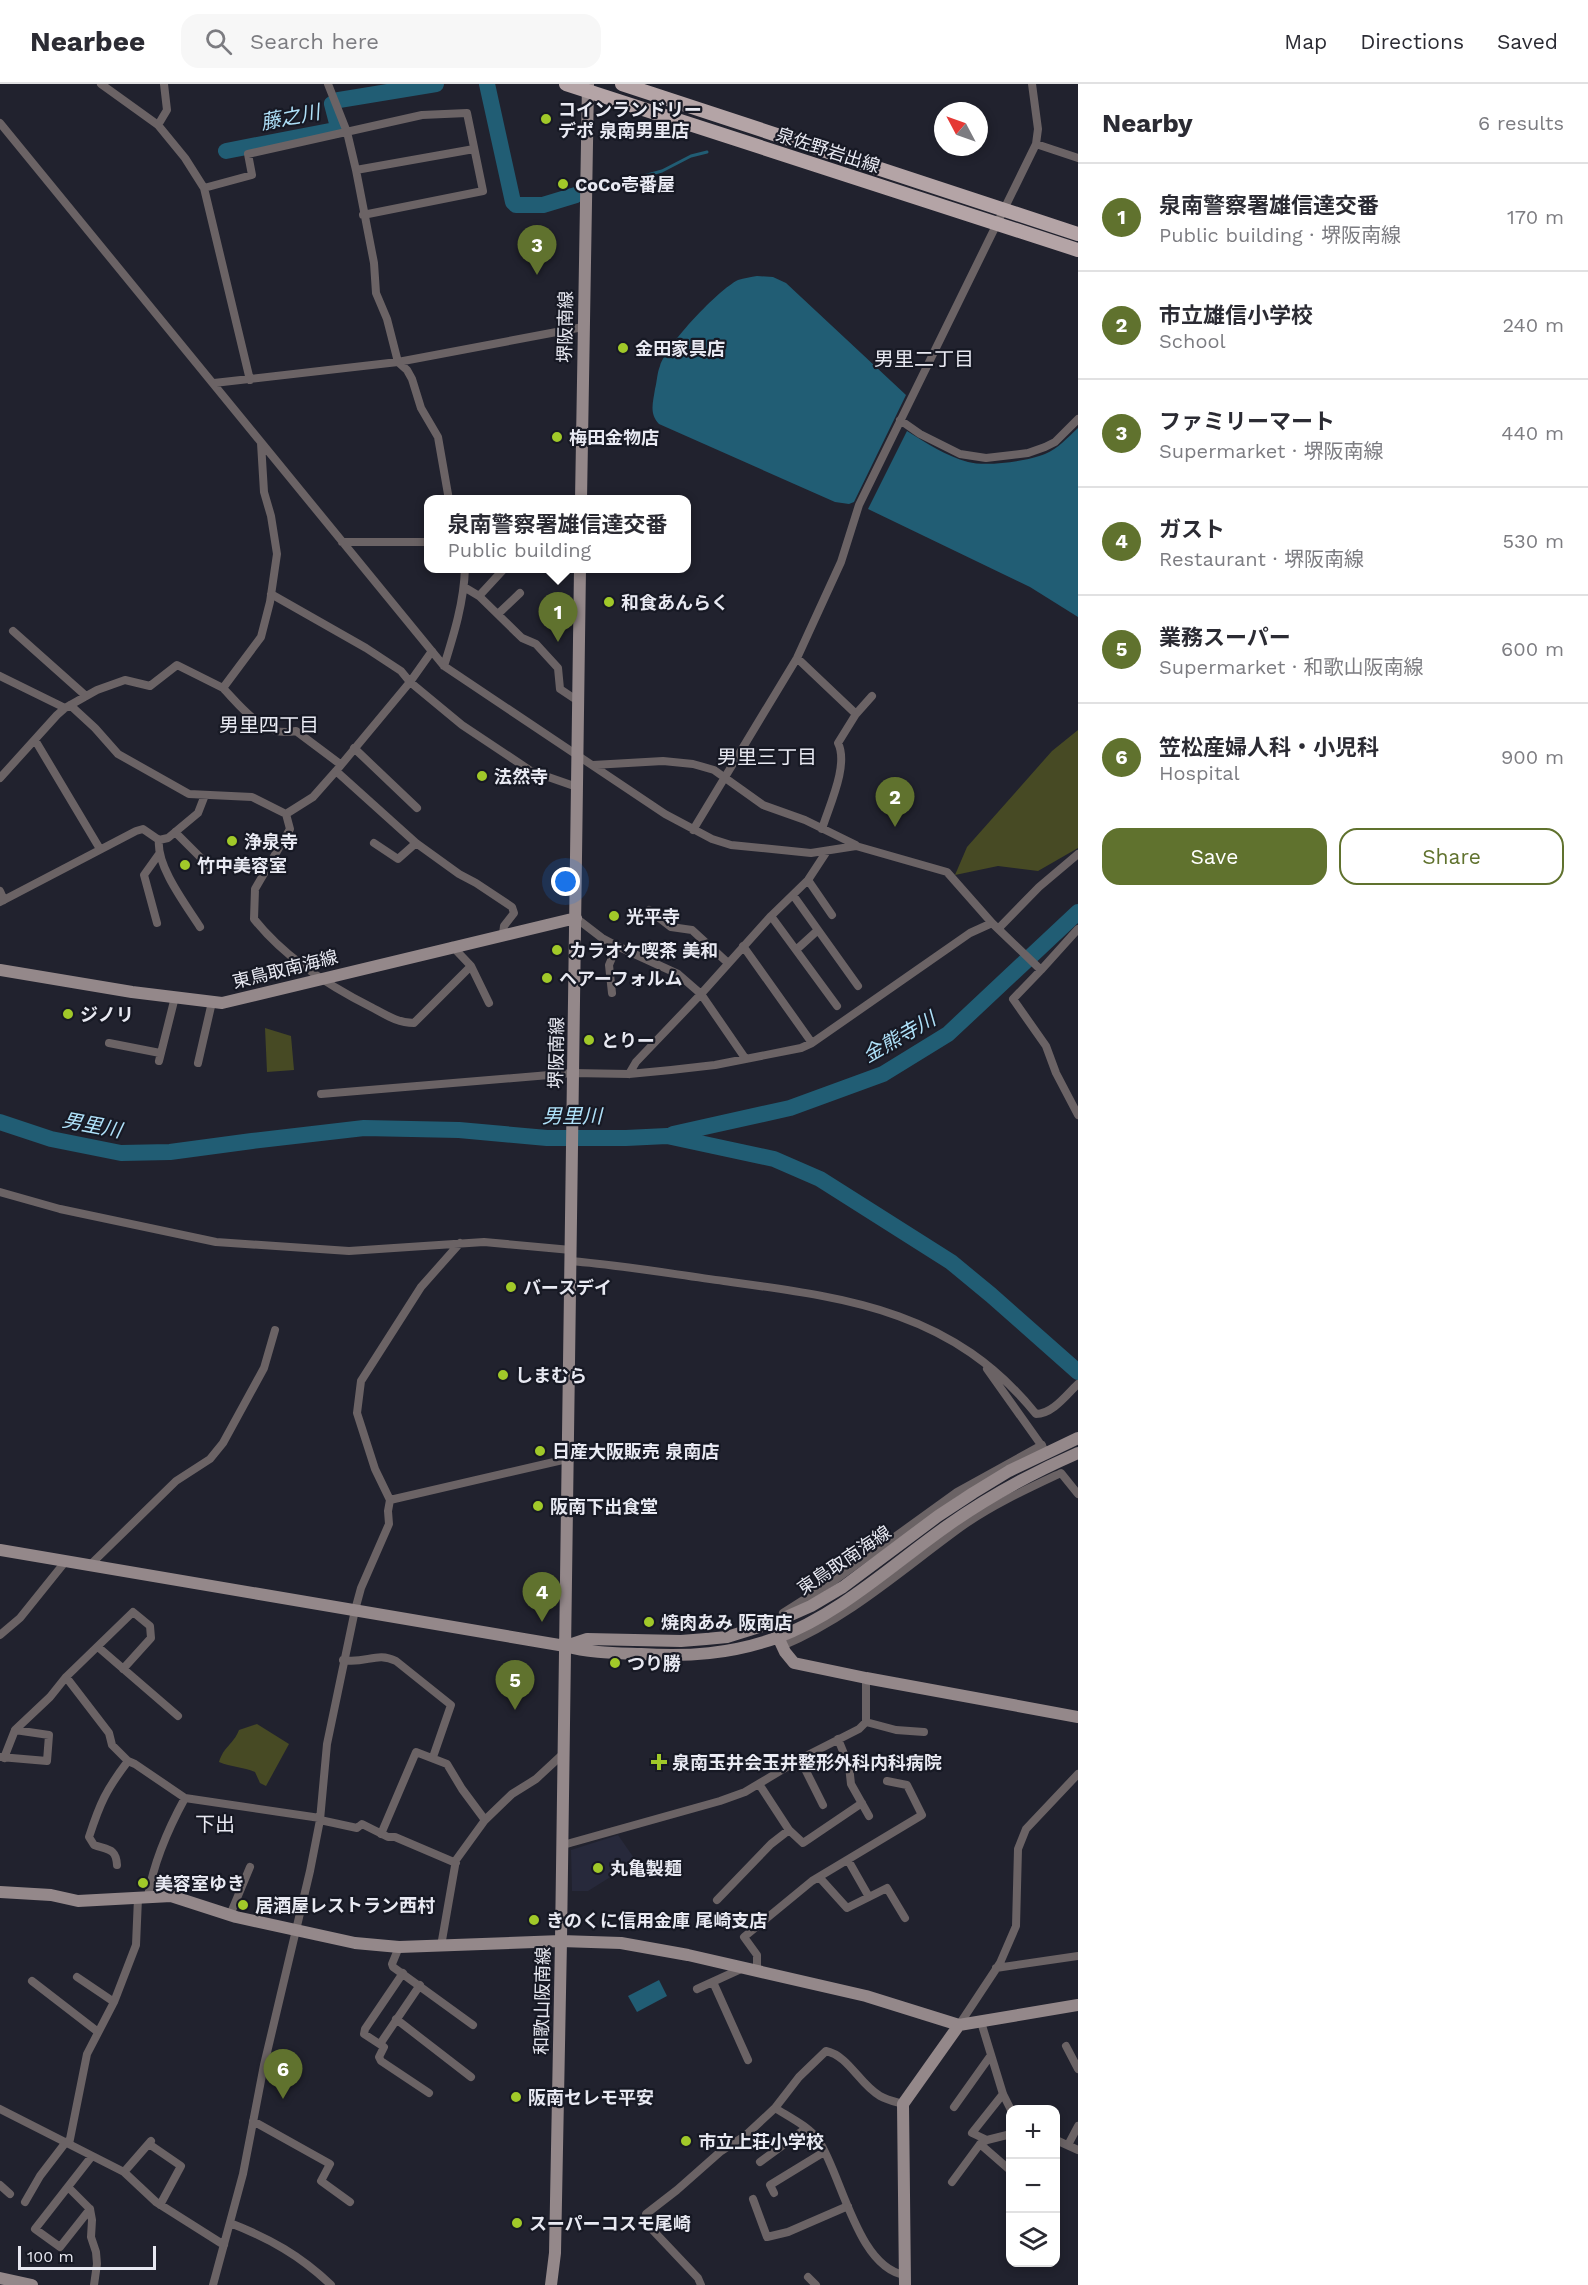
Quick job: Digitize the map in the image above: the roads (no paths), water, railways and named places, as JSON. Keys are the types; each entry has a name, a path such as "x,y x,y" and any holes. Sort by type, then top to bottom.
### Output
{"main road":[{"name":"泉佐野岩出線","path":"566,84 588,88 1078,250"},
{"name":"泉佐野岩出線","path":"622,84 1078,234"},
{"name":"堺阪南線","path":"581,495 588,88"},
{"name":"堺阪南線","path":"565,1646 580,573"},
{"name":"東鳥取南海線","path":"0,970 175,997 229,1002 452,946 576,918"},
{"name":"東鳥取南海線","path":"565,1646 587,1639 681,1641 727,1637 775,1622 835,1592 938,1516 1009,1471 1078,1438"},
{"name":"東鳥取南海線","path":"565,1646 587,1652 680,1656 728,1652 780,1641 849,1598 946,1526 1016,1482 1078,1453"},
{"path":"0,1550 565,1646"},
{"path":"780,1641 794,1663 1078,1717"},
{"name":"和歌山阪南線","path":"551,2285 555,2253 565,1646"},
{"path":"0,1892 51,1895 78,1901 171,1896 230,1915 355,1943 399,1947 561,1941 621,1943 751,1969 866,1996 958,2025 1078,2005"},
{"path":"905,2280 903,2104 958,2025"},
{"path":"0,2278 32,2285"}],"street":[{"path":"101,84 158,125 185,158 204,188 250,380"},
{"path":"158,125 167,110 164,84"},
{"path":"328,84 347,132 356,170 363,215 375,263 376,292 387,319 398,362 407,370 412,379 421,408 438,437 448,495"},
{"path":"693,830 797,658 841,562 859,505 1036,144 1038,129 1032,84"},
{"path":"204,188 252,175 248,154 422,115 467,113 483,191 363,215"},
{"path":"0,123 444,666 665,814 712,840 732,845 811,853 856,846"},
{"path":"1036,144 1078,158"},
{"path":"356,170 474,149"},
{"path":"214,383 398,362 583,327"},
{"path":"900,420 920,434 960,454 986,458 1028,453 1045,447 1055,442 1078,419"},
{"path":"223,688 261,637 277,555 271,516 264,492 260,442"},
{"path":"342,542 424,542"},
{"path":"444,666 454,634 465,573"},
{"path":"479,596 500,573"},
{"path":"464,587 479,596 522,638 536,644 558,668 560,689 578,700"},
{"path":"498,614 520,593"},
{"path":"271,594 366,648 401,671 410,682 462,725 531,771 577,787"},
{"path":"12,631 86,696"},
{"path":"286,814 313,797 410,682 432,651"},
{"path":"797,658 856,714"},
{"path":"0,778 68,707 98,690 125,680 150,686 177,665 223,688 255,721 272,731 284,734 296,731 416,843 459,874 512,907 514,913 504,926 503,934"},
{"path":"0,676 68,707 95,728 118,754 189,794 252,797 286,814 290,829 255,889 254,919 269,938 338,990 402,1023 414,1023 471,966"},
{"path":"822,829 842,764 842,752 838,743 856,714 872,696"},
{"path":"34,740 100,849"},
{"path":"354,748 417,808"},
{"path":"592,765 663,761 693,764 714,770 764,805 856,846 947,872 997,928 1039,968"},
{"path":"0,891 2,901 143,829 159,840 168,838 198,813 205,795"},
{"path":"175,832 210,867"},
{"path":"159,840 159,854 176,890 200,927"},
{"path":"374,843 398,859 416,843"},
{"path":"629,1074 636,1062 743,946 808,880 827,851"},
{"path":"157,923 144,875 159,854"},
{"path":"321,1094 629,1074 715,1065 801,1048 812,1043 970,933 997,928 1039,887 1078,854"},
{"path":"808,880 832,915"},
{"path":"793,895 858,986"},
{"path":"649,910 671,927 692,930 728,963"},
{"path":"771,916 837,1006"},
{"path":"576,918 602,938 678,974 701,994 745,1058"},
{"path":"1078,929 1039,968 1013,999 1046,1046 1056,1073 1078,1115"},
{"path":"796,950 818,930"},
{"path":"452,946 471,966 489,1003"},
{"path":"612,993 609,965 617,946"},
{"path":"743,946 812,1043"},
{"path":"109,1043 160,1057 175,997"},
{"path":"198,1063 212,1002"},
{"path":"0,1192 60,1209 216,1242 350,1251 484,1242 570,1251 816,1293 909,1318 934,1330 957,1343 1005,1378 1036,1414 1043,1414 1057,1405 1078,1384"},
{"path":"213,2285 243,2175 264,2065 297,1930 320,1819 327,1744 343,1660 361,1588 389,1524 390,1500 375,1469 357,1413 362,1381 421,1287 459,1243"},
{"path":"90,1565 176,1481 210,1459 223,1443 264,1368 275,1330"},
{"path":"984,1364 1078,1494"},
{"path":"753,1629 799,1604 826,1586 957,1492 1042,1445"},
{"path":"390,1500 567,1459"},
{"path":"780,1641 834,1620 962,1527 1005,1500 1061,1473"},
{"path":"0,1635 20,1618 66,1562"},
{"path":"15,1730 49,1735 47,1761 2,1758 15,1730 133,1612 150,1626 151,1638 123,1669"},
{"path":"98,1647 178,1716"},
{"path":"343,1660 356,1662 386,1656 396,1661 451,1704 433,1757"},
{"path":"66,1677 110,1733 112,1745 128,1761 185,1798 320,1819 357,1828 362,1824 388,1837 395,1837 456,1863"},
{"path":"562,1845 745,1792 800,1759 859,1729 866,1722 866,1678"},
{"path":"866,1722 896,1730 924,1732"},
{"path":"838,1739 849,1766 851,1784 869,1816"},
{"path":"381,1833 416,1752 447,1764 462,1790 485,1820"},
{"path":"441,1946 456,1863 485,1820 512,1794 536,1779 564,1753"},
{"path":"800,1759 823,1805"},
{"path":"117,1865 116,1856 112,1851 94,1845 89,1837 104,1794 128,1761"},
{"path":"958,2025 996,1968 1016,1926 1018,1848 1026,1829 1078,1774"},
{"path":"698,1989 751,1969 757,1954 744,1937 819,1877 922,1815 907,1785 887,1781"},
{"path":"759,1784 789,1830 803,1843 862,1803"},
{"path":"25,2202 40,2176 68,2143 84,2066 114,2002 136,1946 143,1897 168,1830 185,1798"},
{"path":"717,1900 771,1844 789,1830"},
{"path":"848,1860 869,1897"},
{"path":"230,1915 250,1867"},
{"path":"819,1877 847,1908 887,1888 905,1918"},
{"path":"399,1947 392,1965 473,2025"},
{"path":"996,1968 1078,1956"},
{"path":"403,1973 364,2031 365,2035 384,2047 379,2057 381,2061 429,2093"},
{"path":"77,1977 114,2002"},
{"path":"32,1981 98,2032"},
{"path":"712,1982 748,2060"},
{"path":"380,2044 420,1985"},
{"path":"396,2019 471,2077"},
{"path":"981,2022 1003,2094 1009,2105"},
{"path":"1066,2046 1078,2069"},
{"path":"701,2285 699,2278 645,2222 646,2214 677,2190 720,2151 746,2135 775,2108 825,2050 838,2053 859,2078 880,2096 903,2104"},
{"path":"954,2107 991,2055"},
{"path":"1003,2094 972,2133 984,2142 1006,2166"},
{"path":"775,2108 818,2140 856,2229 875,2256 892,2274 905,2280"},
{"path":"0,2109 41,2132 68,2143 124,2172 159,2205 224,2245"},
{"path":"254,2121 330,2164 321,2181 350,2202"},
{"path":"1068,2145 1078,2126"},
{"path":"760,2162 805,2129"},
{"path":"952,2182 984,2142 1006,2136"},
{"path":"124,2172 151,2142 181,2166 159,2205"},
{"path":"1060,2142 1078,2150"},
{"path":"774,2193 770,2185 824,2152"},
{"path":"90,2209 60,2247 35,2229 92,2156"},
{"path":"0,2185 10,2194"},
{"path":"68,2187 90,2209 91,2237 97,2264 94,2285"},
{"path":"753,2199 767,2237 788,2232 848,2206"},
{"path":"230,2223 281,2245 331,2285"},
{"path":"808,2277 816,2285"}],"water":[{"path":"757,276 773,277 786,283 906,395 854,502 849,504 835,502 659,424 654,416 653,403 658,372 672,345 694,318 729,286 738,280"},
{"path":"1078,428 1078,617 1030,587 868,509 907,431 936,449 968,462 996,464 1038,457 1050,452"},
{"path":"659,1980 667,1996 637,2012 628,1996"}],"waterway":[{"name":"藤之川","path":"226,151 335,130 338,127 332,104 339,100 436,84"},
{"name":"藤之川","path":"487,84 513,202 516,205 543,205 576,195"},
{"name":"藤之川","path":"596,189 662,171 691,156 707,152"},
{"name":"金熊寺川","path":"673,1134 790,1108 883,1074 948,1034 1078,912"},
{"name":"男里川","path":"0,1122 51,1139 121,1153 170,1152 364,1128 459,1130 547,1138 667,1136 774,1159 820,1179 951,1262 1078,1372"}],"place":[{"name":"コインランドリー デポ 泉南男里店","path":"546,119"},
{"name":"CoCo壱番屋","path":"563,184"},
{"name":"ファミリーマート","path":"537,275"},
{"name":"金田家具店","path":"623,348"},
{"name":"梅田金物店","path":"557,437"},
{"name":"和食あんらく","path":"609,602"},
{"name":"泉南警察署雄信達交番","path":"558,642"},
{"name":"法然寺","path":"482,776"},
{"name":"市立雄信小学校","path":"895,827"},
{"name":"浄泉寺","path":"232,841"},
{"name":"竹中美容室","path":"185,865"},
{"name":"光平寺","path":"614,916"},
{"name":"カラオケ喫茶 美和","path":"557,950"},
{"name":"ヘアーフォルム","path":"547,978"},
{"name":"ジノリ","path":"68,1014"},
{"name":"とりー","path":"589,1040"},
{"name":"バースデイ","path":"511,1287"},
{"name":"しまむら","path":"503,1375"},
{"name":"日産大阪販売 泉南店","path":"540,1451"},
{"name":"阪南下出食堂","path":"538,1506"},
{"name":"ガスト","path":"542,1622"},
{"name":"焼肉あみ 阪南店","path":"649,1622"},
{"name":"つり勝","path":"615,1663"},
{"name":"業務スーパー","path":"515,1710"},
{"name":"泉南玉井会玉井整形外科内科病院","path":"659,1762"},
{"name":"丸亀製麺","path":"598,1868"},
{"name":"美容室ゆき","path":"143,1883"},
{"name":"居酒屋レストラン西村","path":"243,1905"},
{"name":"きのくに信用金庫 尾崎支店","path":"534,1920"},
{"name":"阪南セレモ平安","path":"516,2097"},
{"name":"笠松産婦人科・小児科","path":"283,2099"},
{"name":"市立上荘小学校","path":"686,2141"},
{"name":"スーパーコスモ尾崎","path":"517,2223"}],"district":[{"name":"男里二丁目","path":"924,359"},
{"name":"男里四丁目","path":"269,725"},
{"name":"男里三丁目","path":"767,757"},
{"name":"下出","path":"215,1824"}]}
